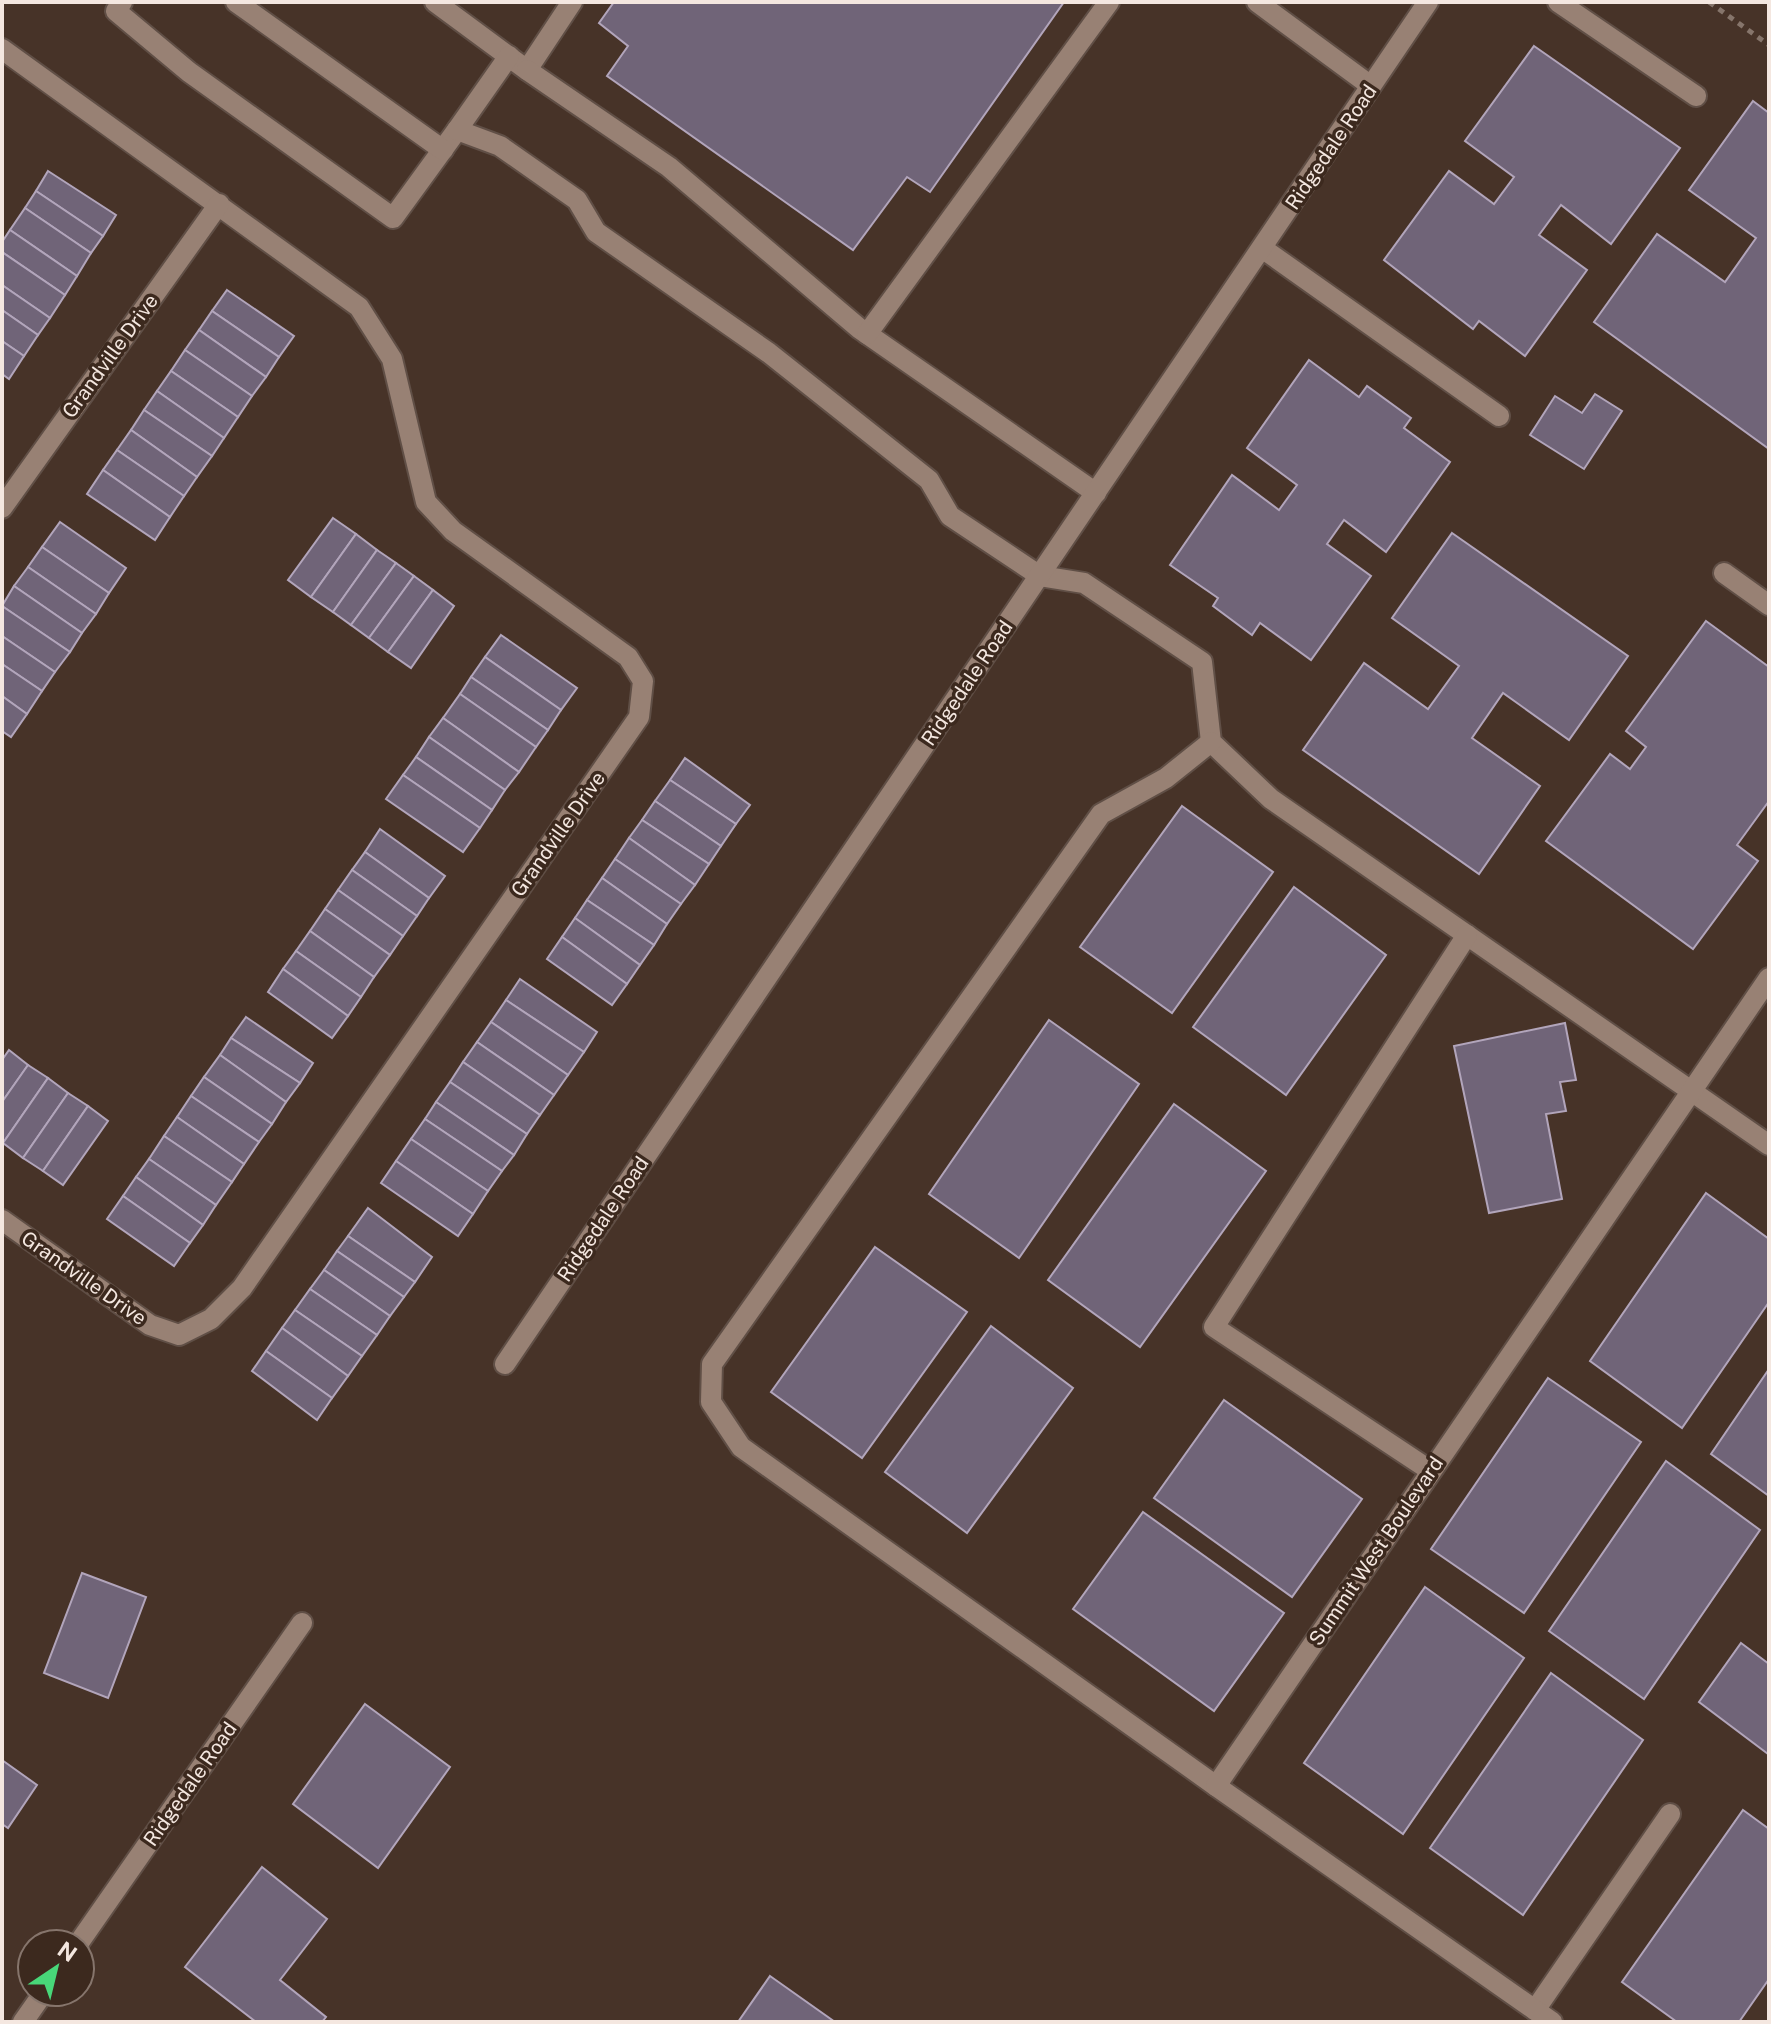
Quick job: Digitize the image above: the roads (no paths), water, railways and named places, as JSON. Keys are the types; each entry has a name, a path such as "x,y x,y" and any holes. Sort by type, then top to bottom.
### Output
{"street":[{"path":"122,2 116,11 189,72 393,218 509,56"},
{"path":"236,2 443,150"},
{"path":"435,2 527,70 669,167 867,334 1096,493"},
{"path":"527,70 572,2"},
{"path":"867,334 1109,2"},
{"path":"1257,2 1371,86"},
{"name":"Ridgedale Road","path":"505,1364 1428,2"},
{"path":"1558,2 1696,96"},
{"name":"Grandville Drive","path":"2,49 359,307 392,359 426,502 453,531 628,657 643,681 639,717 242,1288 211,1319 179,1335 150,1325 2,1220"},
{"path":"457,130 500,146 577,200 596,232 769,353 929,480 950,516 1040,576 1084,583 1202,662 1211,742 1271,799 1769,1145"},
{"name":"Grandville Drive","path":"2,508 219,204"},
{"path":"1262,248 1499,416"},
{"path":"1724,573 1769,605"},
{"path":"1211,742 1166,778 1101,814 712,1364 711,1402 741,1447 1552,2022"},
{"path":"1431,1471 1214,1327 1467,935"},
{"name":"Summit West Boulevard","path":"1216,1786 1769,978"},
{"name":"Ridgedale Road","path":"89,1928 302,1623"},
{"path":"1535,2010 1670,1814"}]}
